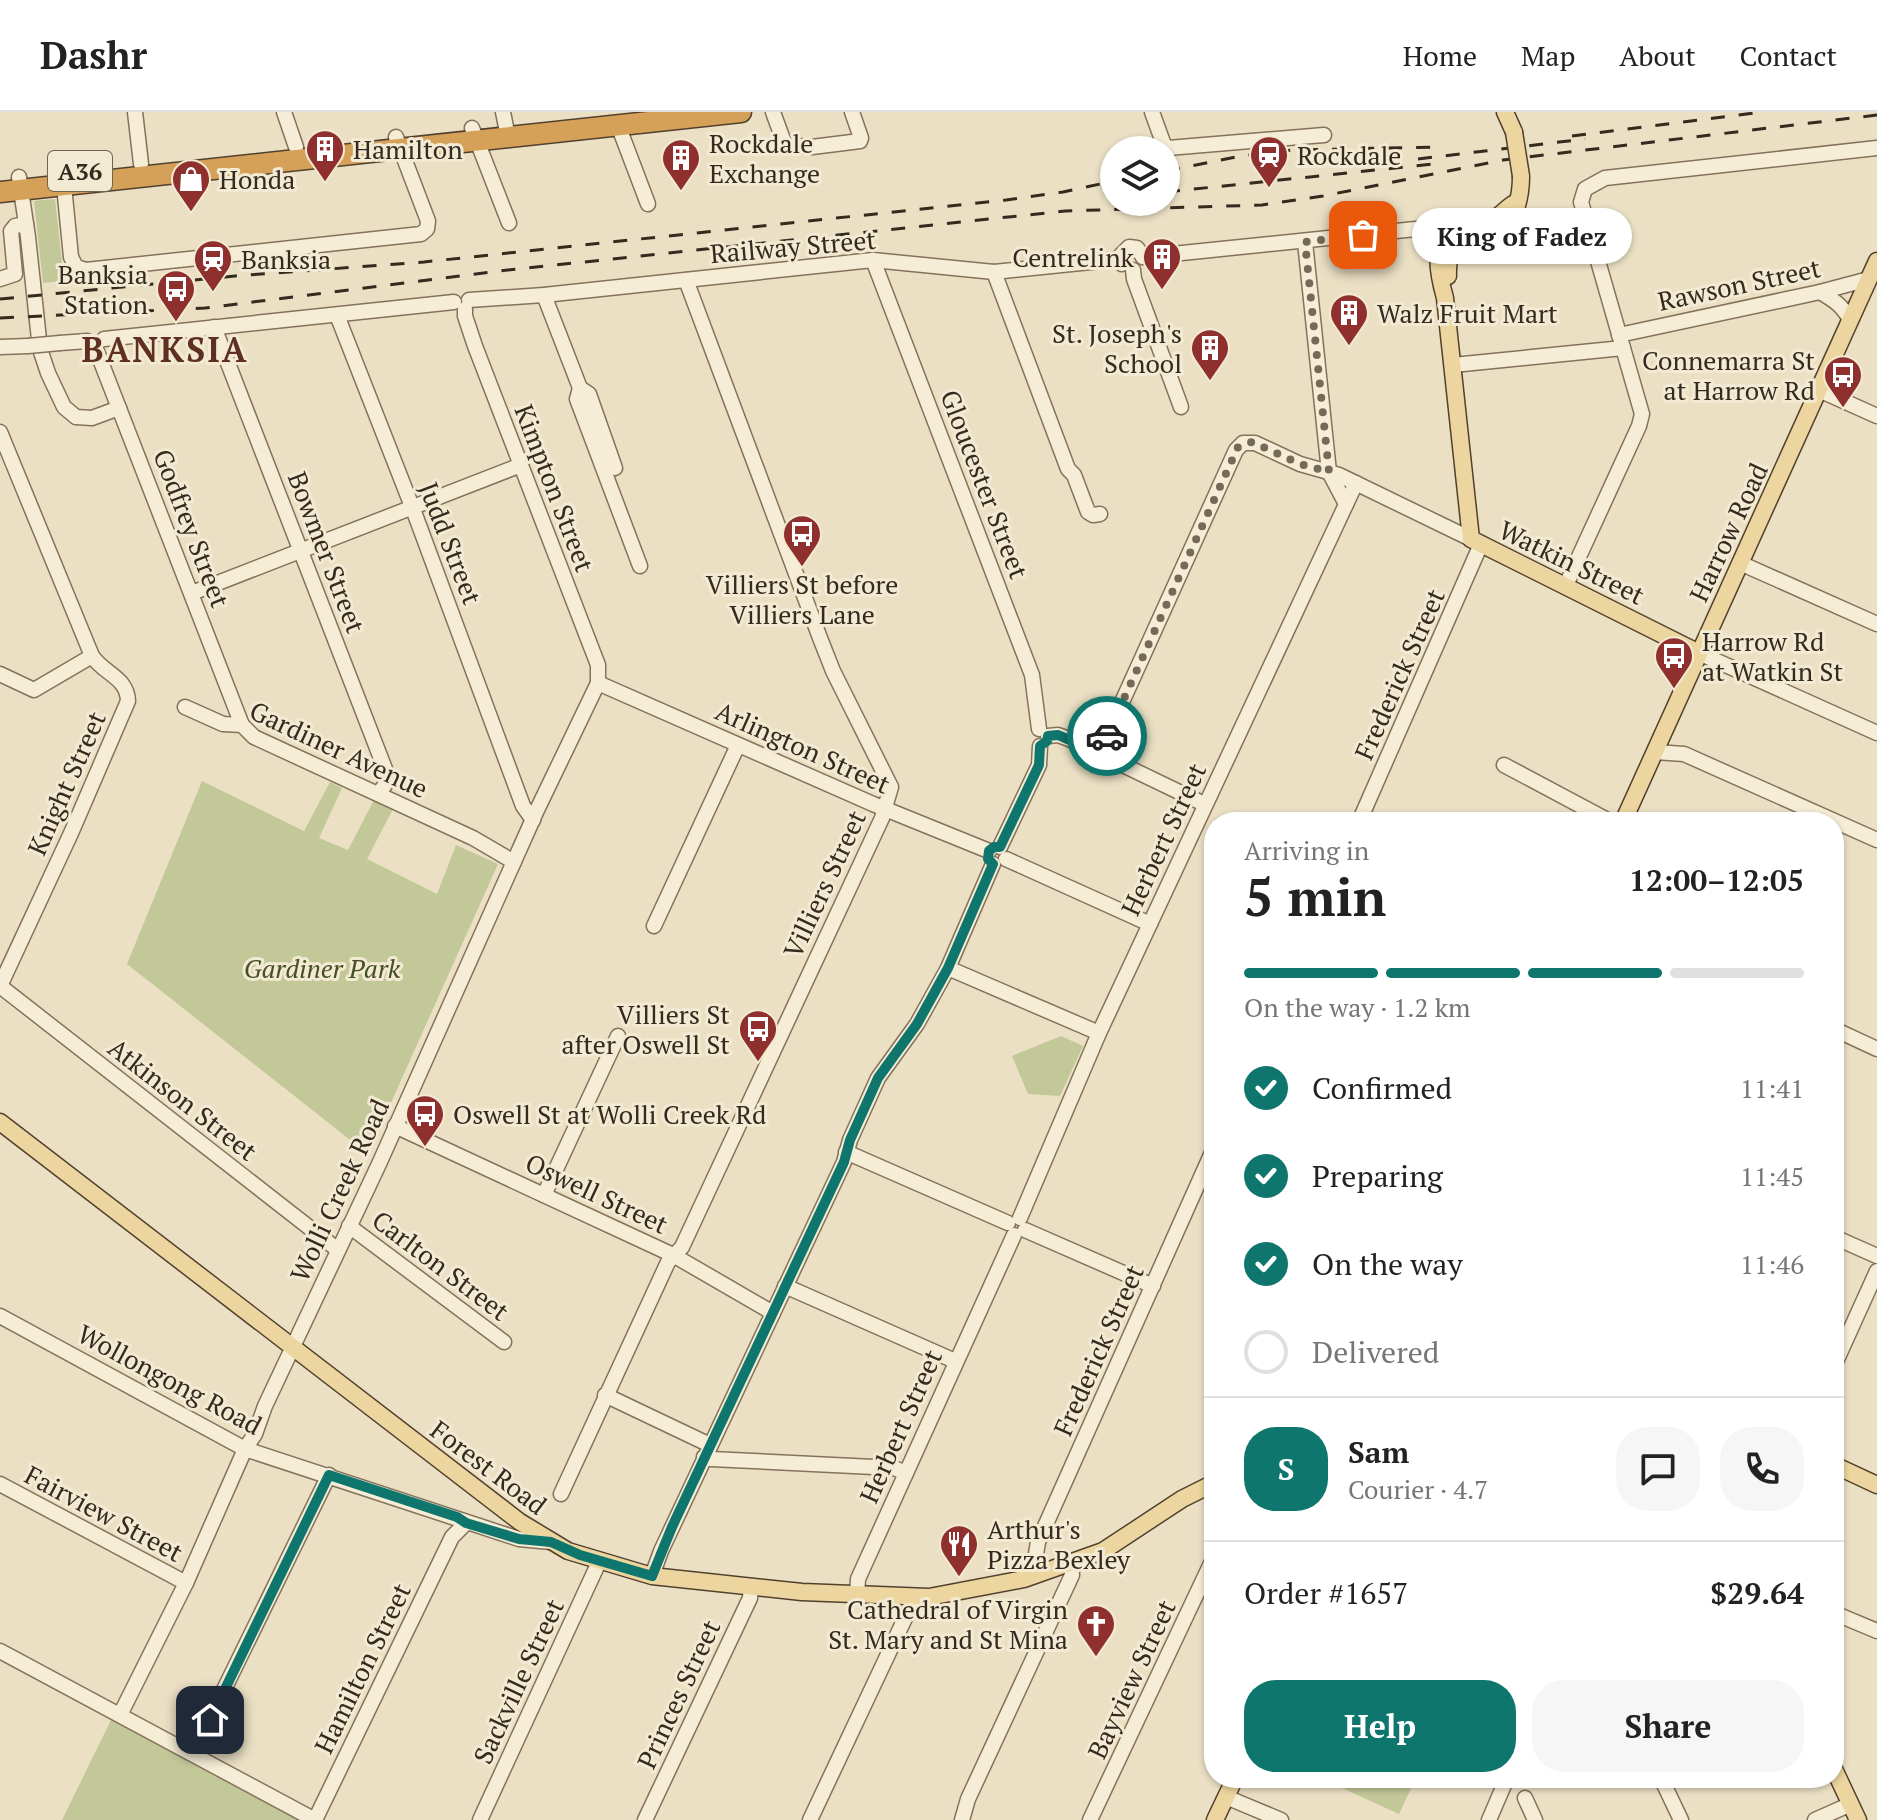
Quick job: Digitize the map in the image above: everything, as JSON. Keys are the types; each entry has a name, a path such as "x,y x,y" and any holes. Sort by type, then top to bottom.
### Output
{"highway":[{"name":"A36","path":"10,185 64,186 475,134 505,125 741,112"},
{"name":"A36","path":"10,185 141,164 296,147 398,142"}],"main road":[{"path":"1450,243 1457,228 1498,217 1515,203 1521,176 1514,132 1505,112"},
{"name":"Frederick Street","path":"1450,243 1439,250 1438,264 1476,542"},
{"name":"Harrow Road","path":"1628,812 1877,261"},
{"name":"Watkin Street","path":"1476,542 1699,653"},
{"name":"Forest Road","path":"0,1122 507,1512 551,1542 599,1562 652,1576 751,1587 857,1595 950,1595 1037,1575 1110,1547 1204,1488"},
{"path":"1844,1470 1877,1485"},
{"path":"1215,1820 1230,1788"},
{"path":"1843,1788 1858,1820"}],"street":[{"path":"135,112 141,164"},
{"path":"284,112 296,147"},
{"path":"773,112 785,145 812,147 860,141 852,112"},
{"path":"1152,112 1164,145 1168,148 1324,135"},
{"path":"627,118 648,204"},
{"path":"475,134 509,223"},
{"path":"64,186 71,257 76,267 86,270 421,234 427,229 428,221 398,142"},
{"path":"1566,585 1601,514 1641,420 1641,409 1581,202 1585,189 1605,178 1877,148"},
{"path":"10,185 26,224 40,349 59,398 70,413 84,419 119,408"},
{"path":"0,279 15,274 11,231 15,226 26,224"},
{"path":"1143,257 1425,228 1439,230 1450,243"},
{"path":"1305,242 1329,472 1346,504"},
{"path":"1133,247 1140,250 1143,257 1140,267 1133,270 1123,266 1120,259 1123,251 1133,247"},
{"name":"Railway Street","path":"0,347 96,343 214,327 873,260 994,272 1120,259"},
{"name":"Gloucester Street","path":"873,260 1032,675 1042,737"},
{"path":"1133,270 1181,407"},
{"path":"994,272 1068,469 1074,475 1088,512 1100,514"},
{"name":"Rawson Street","path":"1453,365 1621,341 1869,279"},
{"name":"Villiers Street","path":"561,1494 673,1255 682,1247 886,809 891,787 833,671 686,280"},
{"path":"1820,292 1836,301 1850,320"},
{"path":"544,295 580,388 589,394 615,468"},
{"name":"Kimpton Street","path":"463,304 598,665 598,683"},
{"name":"Judd Street","path":"337,315 523,806 535,815"},
{"name":"Bowmer Street","path":"214,327 387,774 387,782 379,793"},
{"name":"Godfrey Street","path":"96,343 242,725"},
{"path":"580,388 577,399 640,566"},
{"path":"1819,390 1877,416"},
{"name":"Knight Street","path":"0,432 92,656 121,681 128,701 0,986"},
{"name":"Watkin Street","path":"1099,753 1236,450 1243,443 1255,443 1300,464 1356,483 1476,542"},
{"path":"192,593 521,465"},
{"name":"Herbert Street","path":"857,1595 858,1579 1017,1226 1099,1033 1356,483"},
{"name":"Frederick Street","path":"1363,812 1476,542"},
{"path":"1740,563 1877,624"},
{"name":"Watkin Street","path":"1699,653 1877,733"},
{"path":"0,674 34,690 92,656"},
{"name":"Arlington Street","path":"598,683 1150,924"},
{"name":"Wolli Creek Road","path":"120,1715 186,1583 598,683"},
{"name":"Gardiner Avenue","path":"185,707 223,724 242,725 254,737 516,857"},
{"path":"652,1576 878,1078 917,1024 948,968 1039,765 1042,737 1058,735 1204,804"},
{"path":"654,926 738,745"},
{"path":"1655,752 1684,754 1814,812"},
{"path":"1504,765 1592,812"},
{"path":"1844,825 1877,840"},
{"path":"948,968 1099,1033"},
{"name":"Atkinson Street","path":"0,986 338,1250"},
{"path":"1844,1034 1877,1049"},
{"path":"544,1195 618,1036"},
{"name":"Oswell Street","path":"395,1126 673,1255 773,1313"},
{"path":"846,1152 1153,1286"},
{"name":"Frederick Street","path":"1037,1575 1035,1560 1038,1542 1204,1171"},
{"name":"Carlton Street","path":"349,1226 504,1342"},
{"path":"1844,1241 1877,1256"},
{"path":"1844,1344 1877,1271"},
{"path":"785,1286 955,1361"},
{"name":"Wollongong Road","path":"0,1316 245,1449 444,1513 466,1523 519,1539 551,1542"},
{"path":"605,1395 707,1451 894,1468 906,1473"},
{"path":"193,1753 329,1475"},
{"name":"Fairview Street","path":"0,1484 186,1583"},
{"path":"444,1513 452,1537"},
{"name":"Hamilton Street","path":"315,1820 452,1537 466,1523"},
{"name":"Sackville Street","path":"480,1820 599,1562"},
{"path":"967,1819 968,1799 1072,1575 1071,1562"},
{"name":"Princes Street","path":"645,1820 750,1598 751,1587"},
{"name":"Bayview Street","path":"1090,1820 1204,1592"},
{"path":"810,1820 915,1597"},
{"path":"1844,1617 1877,1631"},
{"path":"2,1653 315,1820"},
{"path":"1489,1820 1503,1788"},
{"path":"1666,1788 1681,1820"},
{"path":"1226,1797 1281,1820"},
{"path":"1525,1798 1535,1820"},
{"path":"1815,1820 1851,1804"}],"green space":[{"path":"55,199 64,281 43,283 34,201"},
{"name":"Gardiner Park","path":"202,781 304,831 330,782 342,788 319,838 348,850 374,800 393,809 367,859 437,894 456,845 498,864 368,1154 127,964"},
{"path":"1061,1036 1083,1046 1060,1096 1028,1094 1012,1056"},
{"path":"111,1720 298,1820 62,1820"},
{"path":"1342,1788 1411,1788 1399,1814"}],"railway":[{"path":"1572,136 1762,112"},
{"path":"0,318 205,308 499,271 1065,211 1262,205 1503,160 1877,115"},
{"path":"1418,159 1585,139"},
{"path":"1180,168 1292,150 1440,147"},
{"path":"1180,191 1433,164"},
{"path":"0,299 235,276 424,262 1006,200 1100,184"}],"way so far":[{"path":"1107,736 1238,447 1252,442 1307,467 1329,472 1305,242 1363,235"}],"place":[{"name":"Hamilton","path":"325,183"},
{"name":"Rockdale","path":"1269,189"},
{"name":"Rockdale Exchange","path":"681,192"},
{"name":"Honda","path":"191,213"},
{"name":"King of Fadez","path":"1363,235"},
{"name":"Centrelink","path":"1162,291"},
{"name":"Banksia","path":"213,293"},
{"name":"Banksia Station","path":"176,323"},
{"name":"Walz Fruit Mart","path":"1349,347"},
{"name":"St. Joseph's School","path":"1210,382"},
{"name":"Connemarra St at Harrow Rd","path":"1843,409"},
{"name":"Villiers St before Villiers Lane","path":"802,568"},
{"name":"Harrow Rd at Watkin St","path":"1674,690"},
{"name":"Villiers St after Oswell St","path":"758,1063"},
{"name":"Oswell St at Wolli Creek Rd","path":"425,1148"},
{"name":"Arthur's Pizza Bexley","path":"959,1578"},
{"name":"Cathedral of Virgin St. Mary and St Mina","path":"1096,1658"}],"district":[{"name":"BANKSIA","path":"165,349"}],"route":[{"path":"210,1720 329,1475 457,1517 466,1523 519,1539 551,1542 568,1551 652,1576 672,1527 844,1162 850,1140 878,1078 917,1024 948,968 993,864 988,859 989,851 1000,847 1039,765 1040,746 1048,736 1058,735 1099,753 1107,736"}]}
